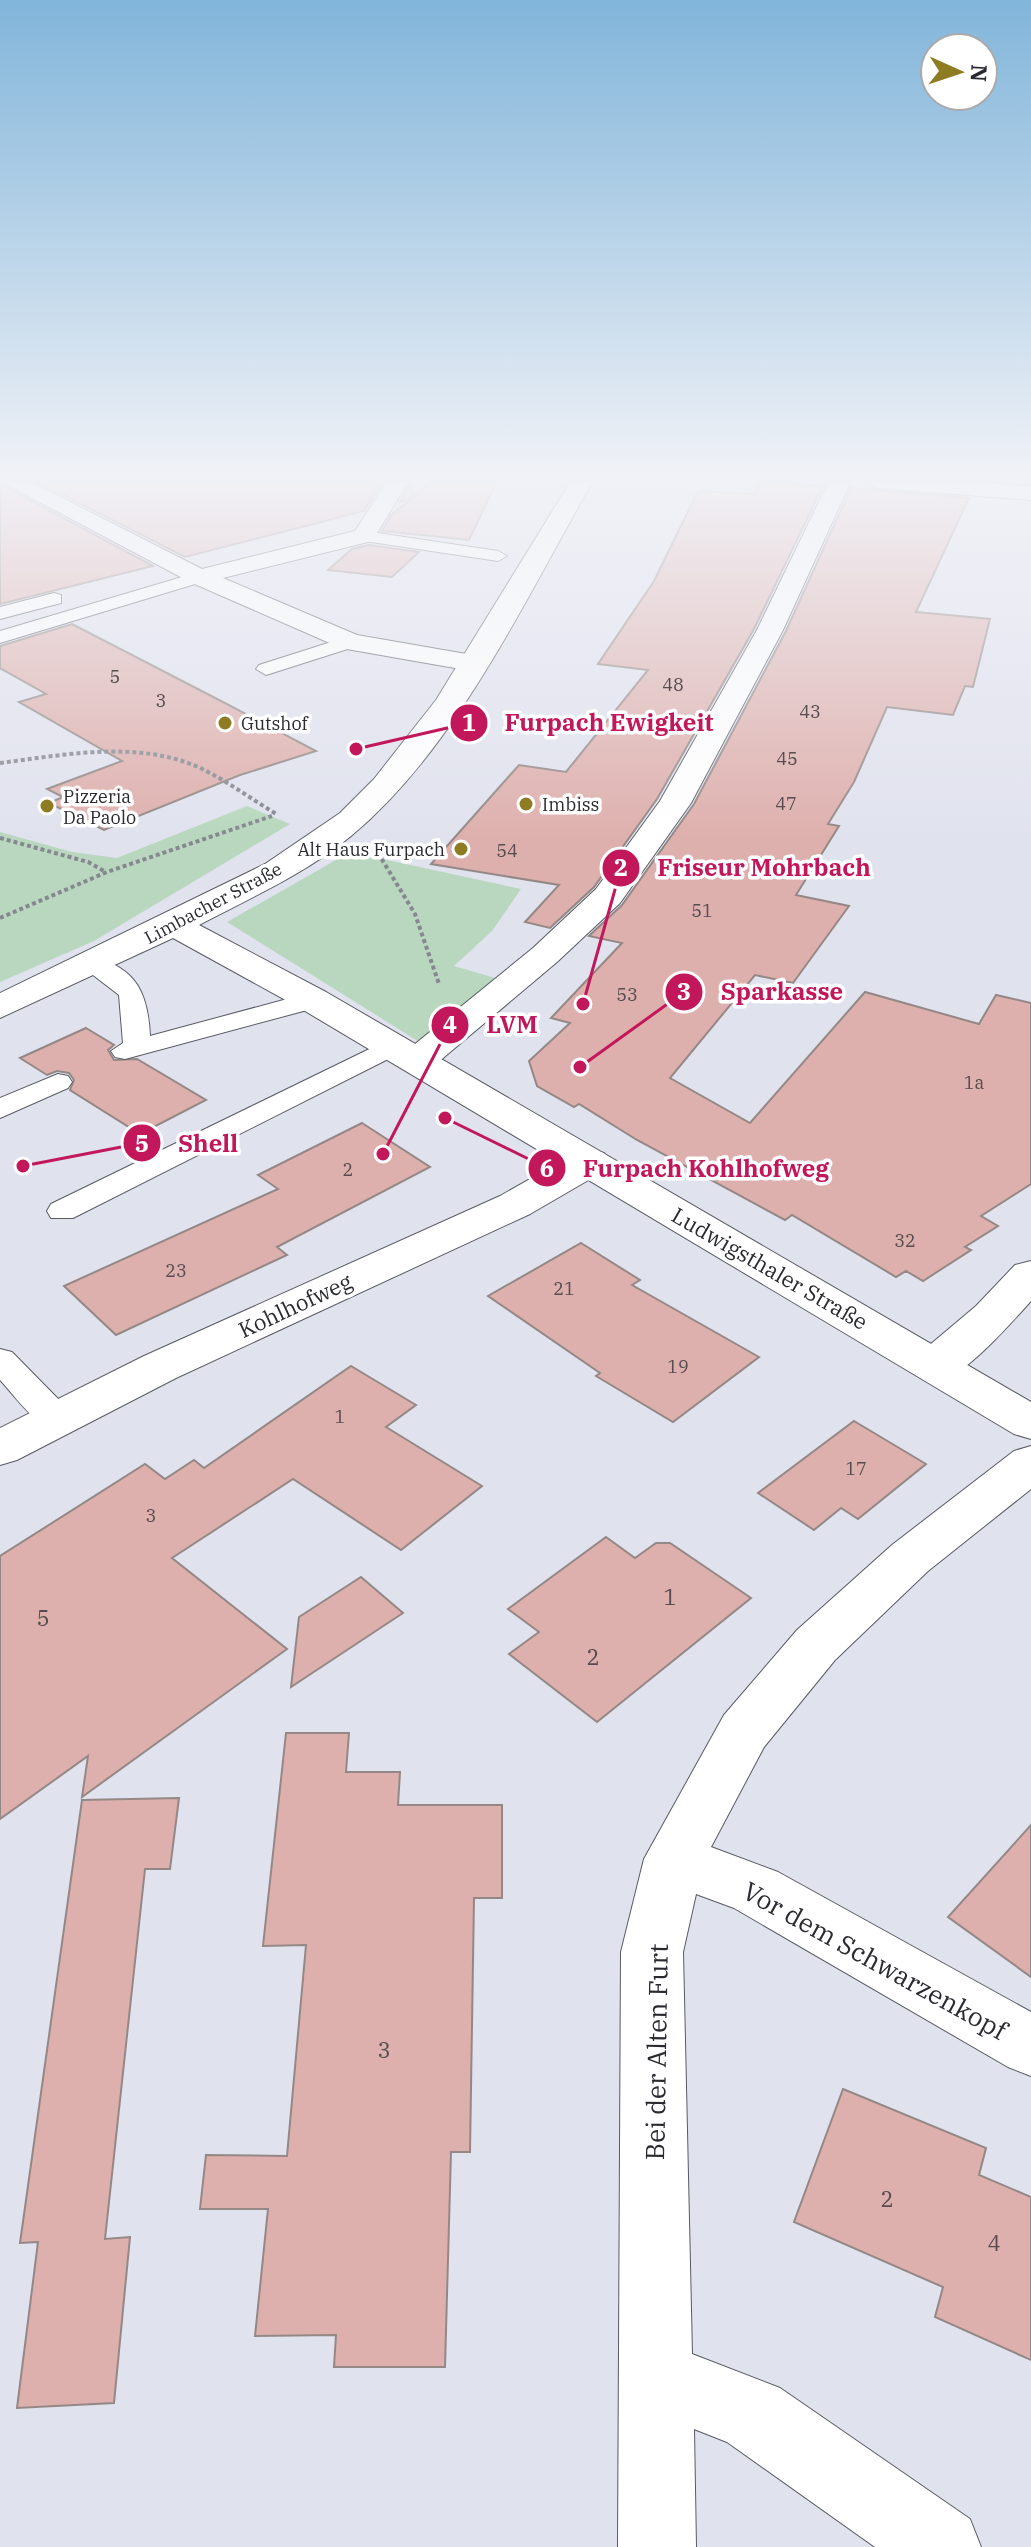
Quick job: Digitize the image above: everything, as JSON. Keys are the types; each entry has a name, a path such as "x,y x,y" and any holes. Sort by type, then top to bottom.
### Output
{"street":[{"path":"252,600 350,642 472,663"},
{"name":"Limbacher Straße","path":"0,1007 174,925 274,871 335,833 385,785 438,719 510,600"},
{"path":"404,1054 455,1031 608,896 675,803 784,600"},
{"name":"Ludwigsthaler Straße","path":"174,925 313,1000 1031,1423"},
{"name":"Kohlhofweg","path":"0,1448 160,1367 515,1205 590,1162"},
{"path":"935,1365 992,1316 1031,1275"},
{"name":"Bei der Alten Furt","path":"657,2547 652,1952 674,1859 744,1731 816,1645 910,1558 1031,1463"},
{"name":"Vor dem Schwarzenkopf","path":"674,1859 756,1890 1031,2046"},
{"path":"657,2377 753,2415 942,2547"}],"lane":[{"path":"0,613 50,600"},
{"path":"112,600 120,601"},
{"path":"0,637 124,600"},
{"path":"266,669 350,642"},
{"path":"93,965 126,984 135,998 131,1048 313,1000"},
{"path":"62,1211 404,1054"},
{"path":"0,1109 58,1082"},
{"path":"0,1360 58,1419"}],"path":[{"path":"0,763 64,755 169,757 228,784 277,814 335,833"},
{"path":"0,918 107,872 277,814"},
{"path":"0,838 88,862 107,872"},
{"path":"375,845 384,868 415,914 455,1031"}],"green space":[{"path":"247,806 290,824 94,941 0,982 0,832 72,852 117,858"},
{"path":"350,852 521,889 492,931 454,966 495,978 421,1043 227,922"}],"building":[{"path":"641,600 768,600 657,799 594,887 550,928 525,922 559,885 431,864 519,765 566,772 648,670 598,664"},
{"path":"800,600 922,600 916,612 990,619 973,687 965,686 953,715 887,707 854,782 828,824 839,826 796,895 849,906 793,983 755,975 670,1078 750,1123 865,992 979,1024 996,995 1031,1003 1031,1184 981,1216 998,1226 965,1247 971,1250 923,1281 906,1271 896,1277 792,1215 785,1220 637,1140 579,1104 574,1107 537,1086 529,1061 570,1023 551,1018 622,943 589,936 622,905 694,804"},
{"path":"72,624 316,751 240,775 104,830 49,803 63,797 47,789 122,761 19,702 46,694 0,668 0,646"},
{"path":"86,1028 114,1045 108,1050 114,1060 137,1059 206,1100 140,1134 70,1090 74,1080 69,1073 57,1071 47,1075 20,1058"},
{"path":"362,1123 430,1167 277,1247 287,1255 116,1335 64,1286 278,1189 258,1175"},
{"path":"581,1243 640,1280 632,1285 759,1357 673,1422 596,1376 600,1373 488,1296"},
{"path":"351,1366 416,1405 386,1427 482,1486 401,1550 293,1479 172,1558 287,1649 82,1797 88,1756 0,1819 0,1556 145,1464 165,1479 194,1460 204,1468"},
{"path":"854,1421 926,1464 858,1519 841,1508 814,1530 758,1493"},
{"path":"606,1537 635,1558 656,1543 670,1543 751,1598 597,1722 509,1654 539,1632 508,1609"},
{"path":"361,1577 403,1613 291,1687 299,1617"},
{"path":"286,1733 349,1733 346,1772 400,1772 398,1805 502,1805 502,1898 474,1898 470,2152 451,2152 445,2367 334,2367 336,2335 255,2336 268,2209 200,2209 206,2155 287,2156 306,1945 263,1946"},
{"path":"179,1798 170,1869 145,1869 105,2239 130,2237 114,2403 17,2408 38,2242 20,2243 82,1800"},
{"path":"1031,1825 1031,1977 948,1917"},
{"path":"843,2089 986,2148 979,2175 1031,2197 1031,2360 935,2317 943,2287 794,2222"}],"place":[{"name":"Gutshof","path":"225,723"},
{"name":"Furpach Ewigkeit","path":"356,749"},
{"name":"Imbiss","path":"526,804"},
{"name":"Pizzeria Da Paolo","path":"47,806"},
{"name":"Alt Haus Furpach","path":"461,849"},
{"name":"Friseur Mohrbach","path":"583,1004"},
{"name":"Sparkasse","path":"580,1067"},
{"name":"Furpach Kohlhofweg","path":"445,1118"},
{"name":"LVM","path":"383,1154"},
{"name":"Shell","path":"23,1166"}]}
